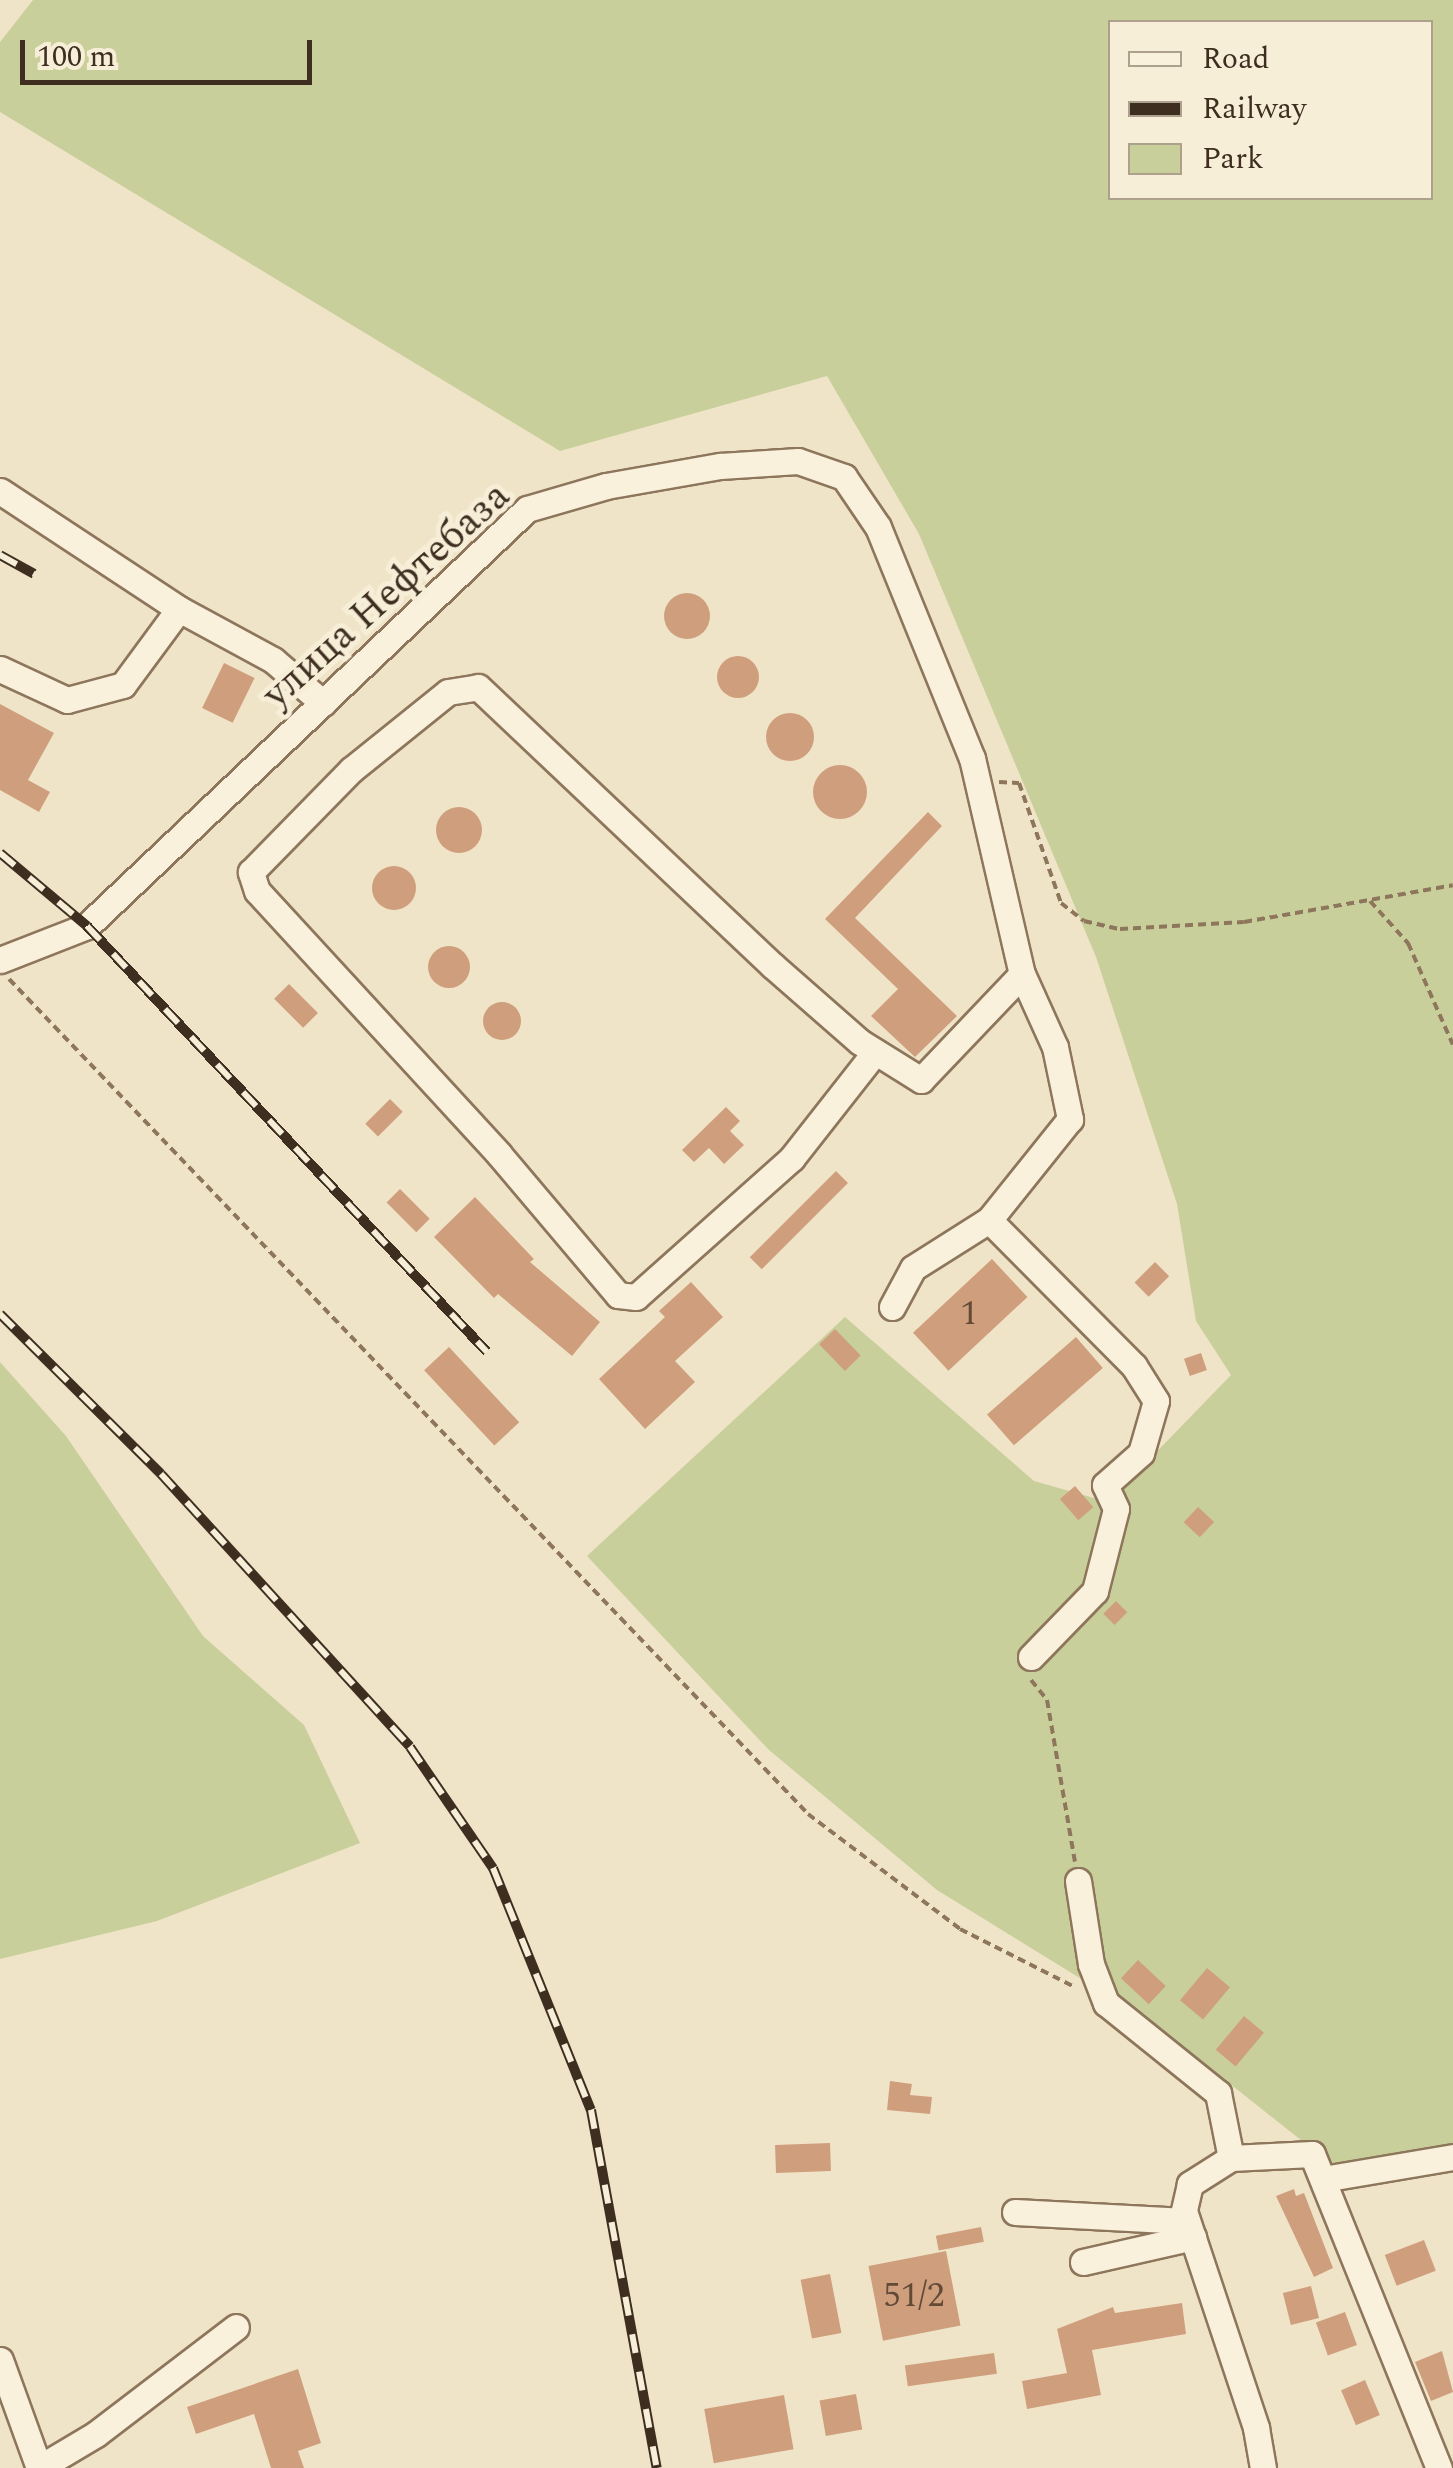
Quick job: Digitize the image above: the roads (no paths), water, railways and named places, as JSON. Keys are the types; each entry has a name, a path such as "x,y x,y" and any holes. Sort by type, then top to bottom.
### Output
{"street":[{"name":"улица Нефтебаза","path":"0,960 87,926 528,509 606,486 720,466 798,461 844,477 878,527 979,782 1022,974 1056,1047 1070,1119 989,1220 913,1268 892,1307"},
{"path":"0,491 179,609 273,660 322,704"},
{"path":"0,669 67,700 123,685 179,609"},
{"path":"874,1052 792,1158 636,1297 618,1295 500,1154 256,891 254,864 352,770 448,692 478,687 772,965 874,1052 921,1080 1022,974"},
{"path":"989,1220 1134,1366 1156,1400 1142,1453 1105,1485 1116,1509 1096,1592 1032,1657"},
{"path":"1078,1881 1091,1964 1106,2002 1218,2093 1231,2158"},
{"path":"1263,2468 1256,2428 1189,2229 1190,2184 1231,2158 1312,2154 1440,2468"},
{"path":"1323,2180 1453,2157"},
{"path":"1015,2212 1189,2229"},
{"path":"1083,2262 1189,2229"},
{"path":"0,2360 39,2468 96,2434 236,2327"}],"railway":[{"path":"0,555 34,574"},
{"path":"0,853 87,926 487,1352"},
{"path":"0,1314 161,1474 410,1747 493,1868 591,2110 657,2468"}]}
